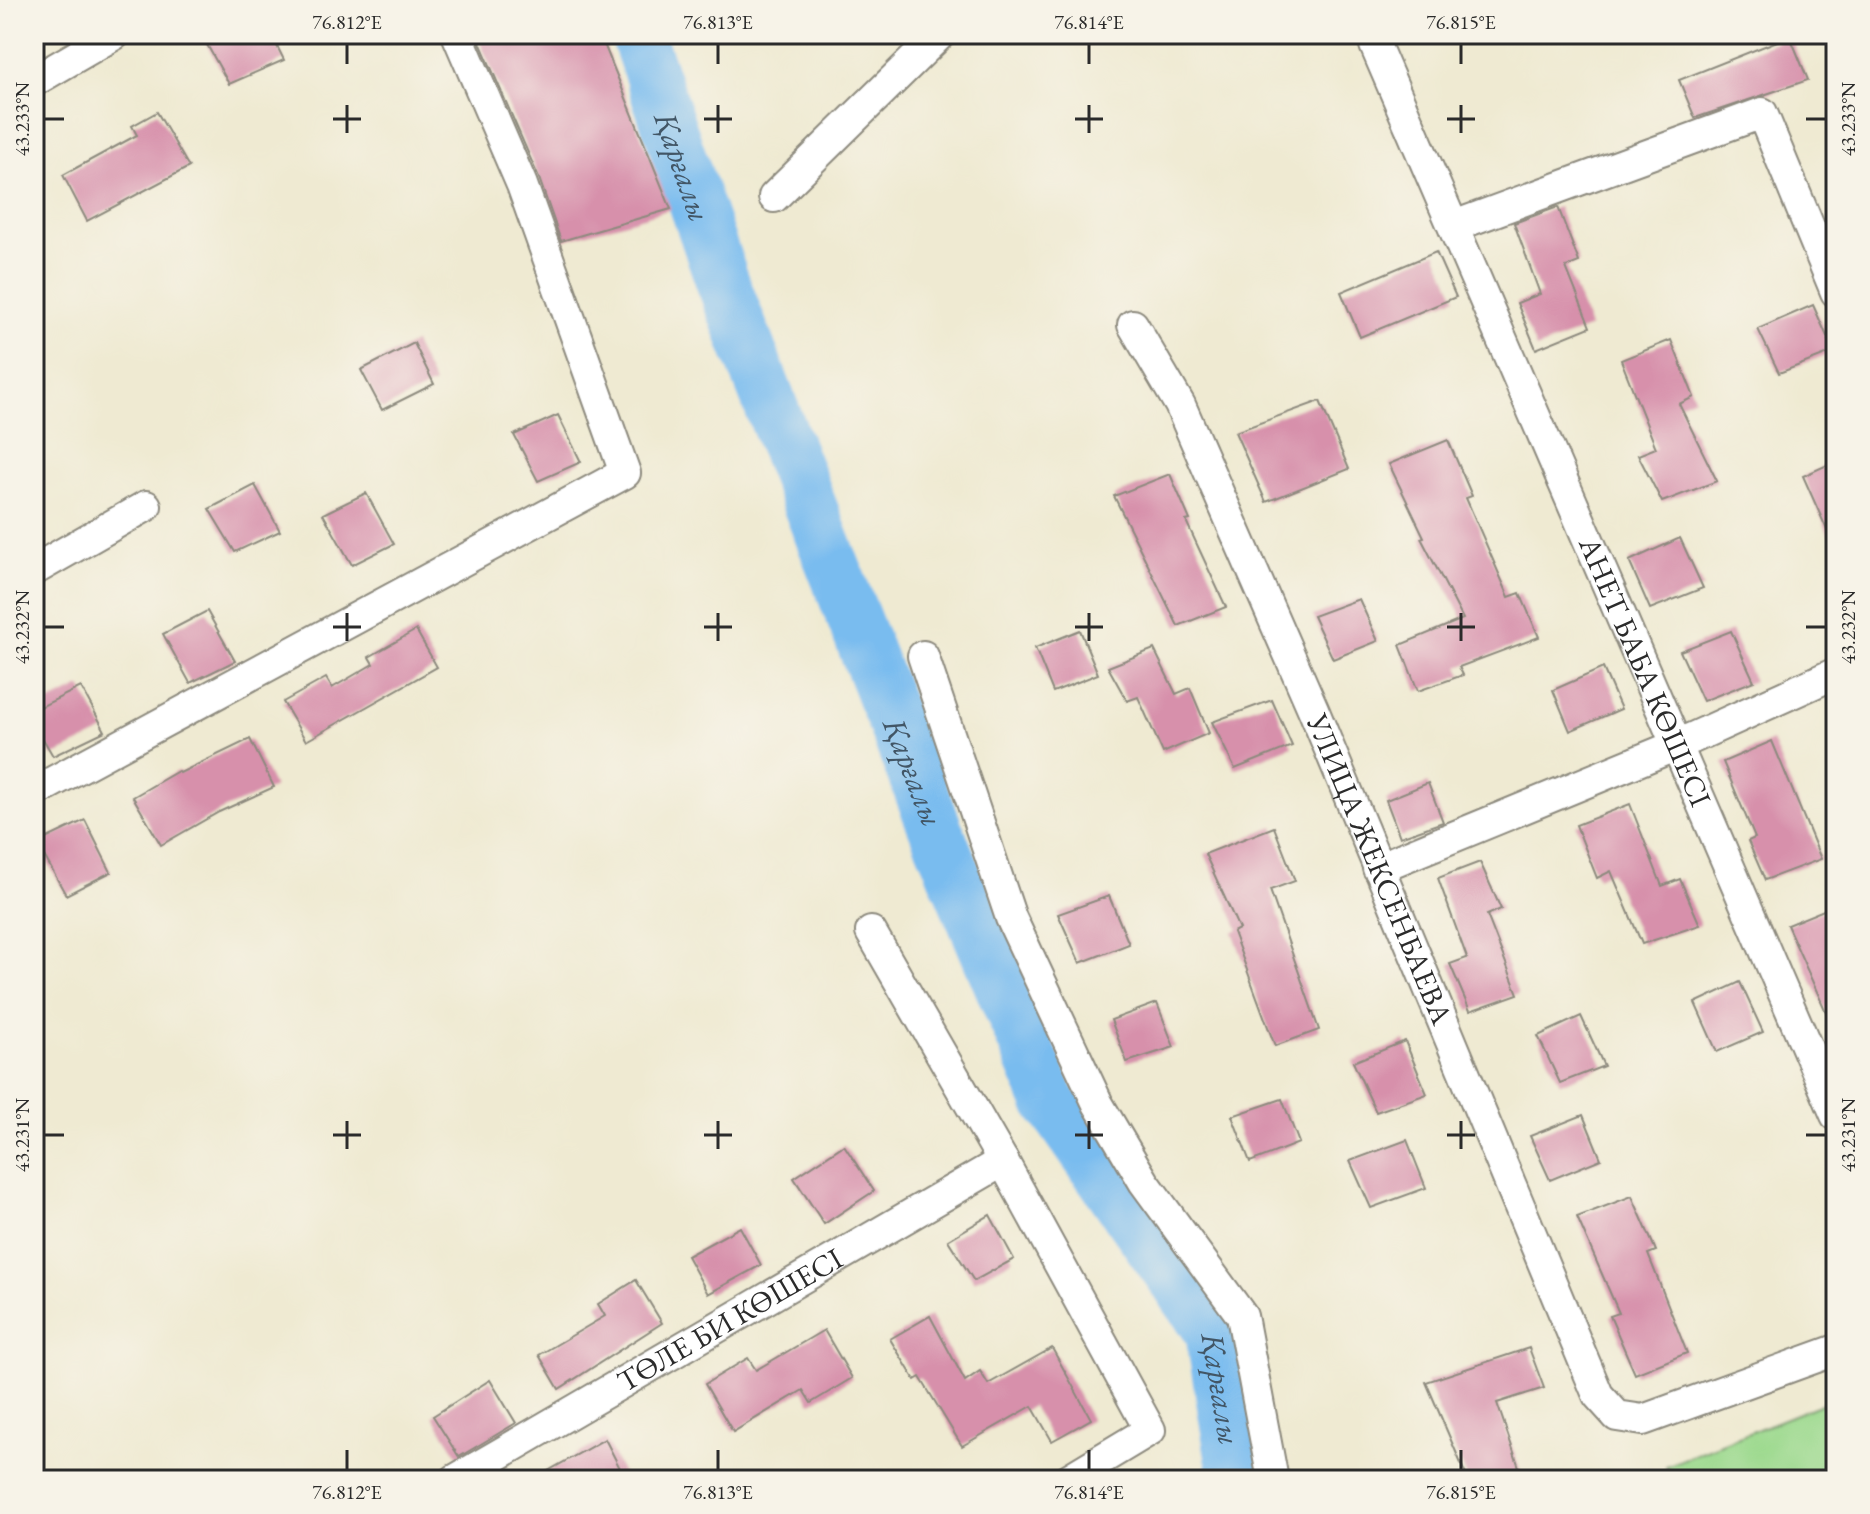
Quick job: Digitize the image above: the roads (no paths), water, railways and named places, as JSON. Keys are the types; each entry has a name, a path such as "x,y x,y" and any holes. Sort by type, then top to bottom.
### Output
{"street":[{"path":"34,81 115,34"},
{"path":"34,792 625,473 522,185 457,34"},
{"path":"774,197 940,34"},
{"name":"АНЕТ БАБА КӨШЕСІ","path":"1379,34 1375,45 1836,1115"},
{"path":"1454,226 1762,113 1836,292"},
{"name":"УЛИЦА ЖЕКСЕНБАЕВА","path":"1133,325 1180,405 1598,1395 1617,1416 1643,1420 1836,1350"},
{"path":"34,570 146,506"},
{"path":"923,656 1011,918 1098,1104 1144,1182 1242,1316 1273,1480"},
{"path":"1378,868 1677,745 1836,673"},
{"path":"871,932 1003,1161 1104,1352 1150,1430 1068,1480"},
{"name":"ТӨЛЕ БИ КӨШЕСІ","path":"455,1480 1003,1161"}],"waterway":[{"name":"Қарғалы","path":"637,34 723,283 938,835 1049,1100 1212,1332 1236,1480"}]}
